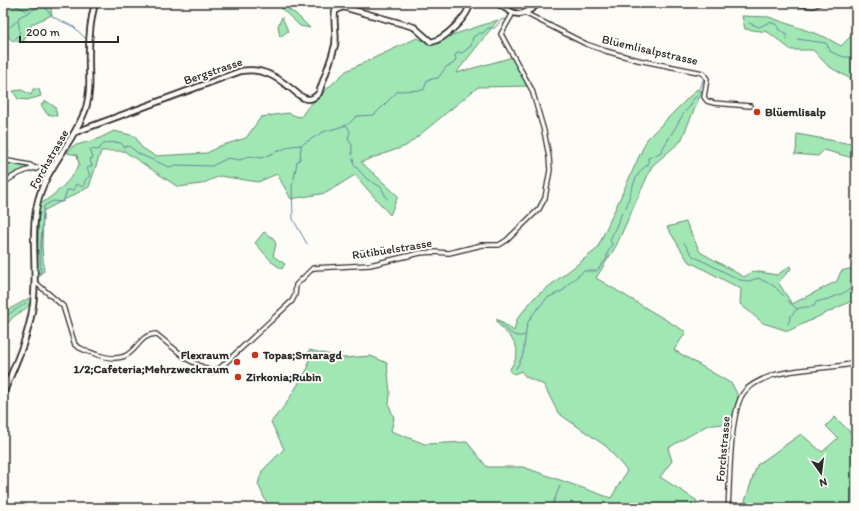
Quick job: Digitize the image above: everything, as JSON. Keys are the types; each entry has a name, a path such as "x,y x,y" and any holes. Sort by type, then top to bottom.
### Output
{"street":[{"name":"Forchstrasse","path":"3,394 25,340 33,304 37,206 42,189 51,169 76,132 86,108 90,91 89,46 95,3"},
{"name":"Bergstrasse","path":"76,132 251,69 258,69 270,74 301,97 309,99 314,98 319,93 335,45 336,33 334,19 335,11 339,8 343,7 414,27 431,42 442,37 464,18 470,8 470,3"},
{"path":"498,3 513,13 525,13 539,3"},
{"path":"792,3 812,6 820,3"},
{"name":"Rütibüelstrasse","path":"35,282 61,304 75,345 81,349 116,359 127,355 146,337 156,334 187,359 212,372 220,368 292,301 295,296 296,285 311,269 320,266 370,265 420,253 449,253 482,245 503,243 542,204 546,193 550,170 544,131 532,90 501,34 513,13"},
{"name":"Blüemlisalpstrasse","path":"525,13 586,44 606,51 638,60 703,73 707,79 704,97 707,101 750,106"},
{"path":"3,160 30,165 36,169"},
{"path":"3,184 16,175 36,169 51,169"},
{"name":"Forchstrasse","path":"728,508 734,421 737,405 744,391 759,381 775,375 856,363"}],"green space":[{"path":"10,3 50,3 52,15 32,24 23,42 13,41 3,33 3,16"},
{"path":"283,3 292,3 289,10 296,14 310,28 300,26 281,8"},
{"path":"742,16 769,17 825,37 841,46 856,31 856,82 828,66 813,50 791,50 768,32 745,29"},
{"path":"282,17 288,31 280,37 278,26"},
{"path":"498,20 456,73 513,57 531,86 478,87 406,146 361,162 398,196 390,215 355,175 326,193 291,199 277,174 258,182 220,176 201,184 178,187 124,151 101,151 89,187 43,211 42,247 44,271 37,276 39,205 62,188 79,165 77,155 67,153 73,146 98,139 114,131 135,136 141,147 155,156 207,153 220,146 246,138 261,117 288,113 301,117 308,107 346,71 417,38 431,44 443,38"},
{"path":"33,89 39,89 41,96 27,100 18,99 13,91 22,90 31,95"},
{"path":"697,89 702,91 681,141 652,166 616,246 596,278 686,332 674,350 732,384 738,396 731,423 706,426 668,448 672,461 660,477 696,500 702,508 269,508 258,484 262,471 284,449 271,422 286,404 308,368 309,350 344,358 371,356 387,363 390,393 389,405 394,418 391,431 425,444 467,442 487,467 523,467 611,498 627,471 607,447 558,413 544,385 526,377 521,371 515,374 510,372 517,355 517,349 512,339 497,323 497,319 514,331 517,319 534,298 597,249 647,139"},
{"path":"46,101 55,107 57,116 47,114 41,105"},
{"path":"797,134 846,143 856,141 856,159 824,150 818,156 794,154 796,152"},
{"path":"9,152 3,162 3,153"},
{"path":"3,162 28,167 27,170 17,172 3,179"},
{"path":"686,222 700,252 744,277 754,271 777,275 790,266 791,269 778,282 792,304 837,281 841,271 853,268 856,264 856,299 788,331 763,323 740,304 741,289 688,261 667,227"},
{"path":"264,232 273,238 276,244 273,256 285,264 282,269 273,263 255,243"},
{"path":"29,298 31,299 28,307 9,322 3,324 3,313"},
{"path":"835,417 856,438 856,508 740,508 745,501 757,465 801,434 822,452 838,438 826,426"}],"waterway":[{"path":"10,3 27,11"},
{"path":"15,39 19,35 19,17 35,9 40,3"},
{"path":"41,3 53,17 74,27 85,38"},
{"path":"39,277 41,270 40,254 44,206 53,201 63,202 67,190 73,190 76,184 84,187 85,180 90,176 87,168 92,166 90,159 93,158 90,149 98,150 103,145 108,143 121,143 124,147 129,146 139,154 169,167 176,165 212,166 228,158 240,160 249,156 261,158 291,146 301,145 323,132 347,125 357,116 374,115 398,91 424,90 427,80 438,78 447,66 453,64 456,59 455,55 458,52 462,53 471,46 473,37 483,33 488,28 495,28 501,20 506,19"},
{"path":"10,27 17,21"},
{"path":"749,23 759,27 770,22 777,25 779,30 786,33 787,40"},
{"path":"797,39 826,43 831,52 844,57 856,57"},
{"path":"626,208 636,178 643,168 648,165 648,158 660,153 684,113 691,105 692,100 698,95 704,77"},
{"path":"347,126 350,131 348,139 352,145 352,155"},
{"path":"294,179 297,162 300,159 301,145"},
{"path":"353,159 354,165 367,179 381,187 387,199"},
{"path":"294,182 292,186 293,219 307,244"},
{"path":"516,369 523,355 527,324 533,314 547,298 564,290 568,284 584,271 597,271 607,258 607,254 612,244 610,240 622,213"},
{"path":"684,243 693,256 740,280 749,281 758,278 774,286 784,296"},
{"path":"788,301 797,309 812,307 816,302 837,296 856,285"},
{"path":"3,318 26,303"},
{"path":"788,324 791,316 797,309"},
{"path":"498,321 513,335 525,335"},
{"path":"551,508 560,486"}],"place":[{"name":"Blüemlisalp","path":"757,112"},
{"name":"Topas;Smaragd","path":"255,355"},
{"name":"Flexraum 1/2;Cafeteria;Mehrzweckraum","path":"237,362"},
{"name":"Zirkonia;Rubin","path":"238,377"}]}
